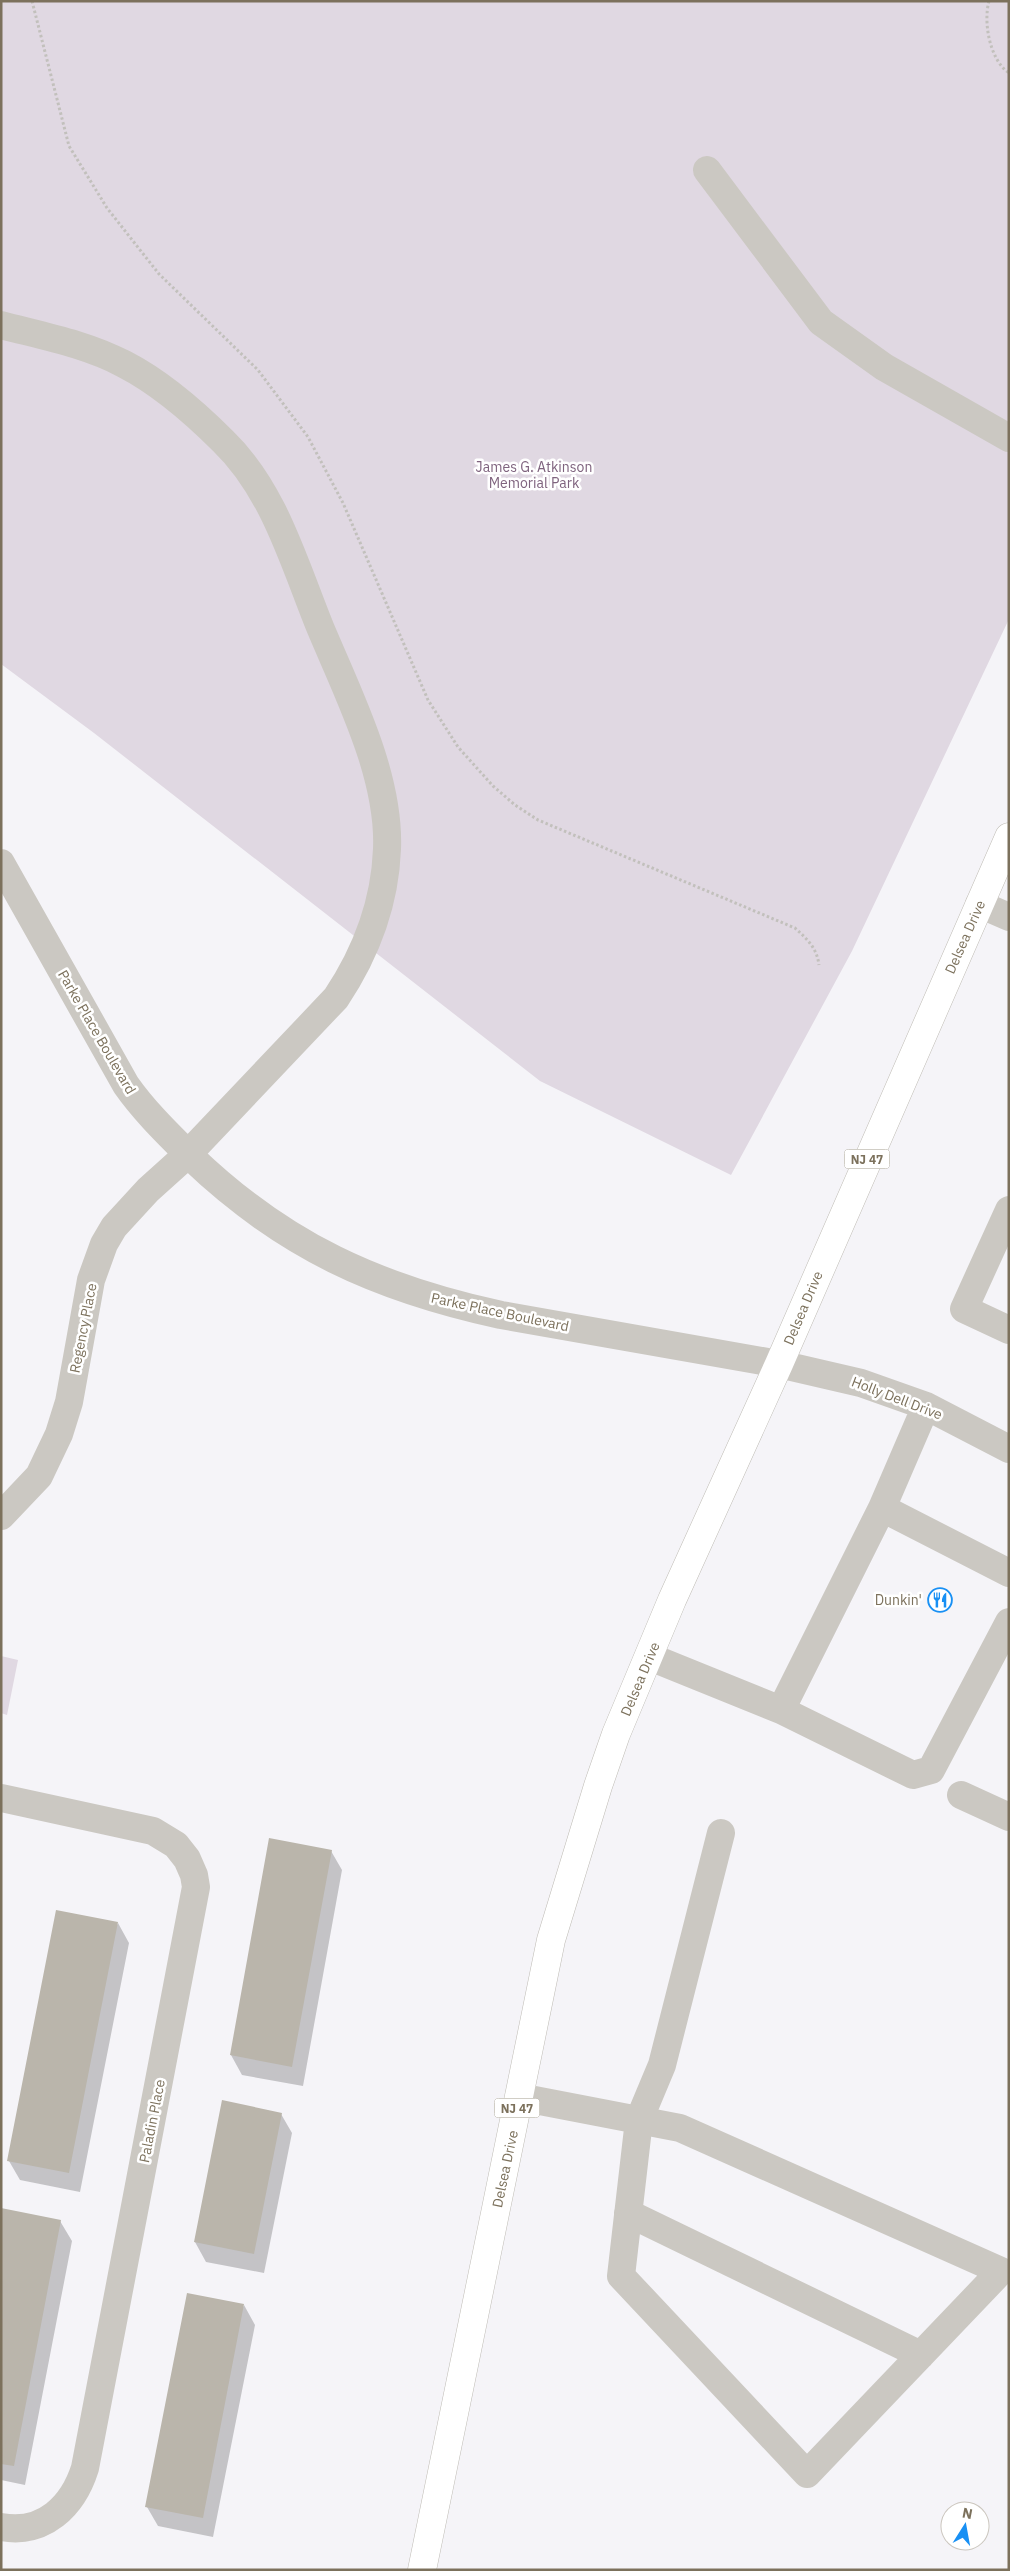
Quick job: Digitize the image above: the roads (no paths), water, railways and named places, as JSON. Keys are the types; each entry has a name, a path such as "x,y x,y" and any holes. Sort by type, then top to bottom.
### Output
{"main road":[{"name":"Delsea Drive","path":"422,2570 554,1931 601,1777 616,1734 650,1657 672,1600 779,1364 1009,837"}],"street":[{"path":"707,170 821,322 884,368 1009,438"},
{"name":"Regency Place","path":"1,325 80,346 124,364 158,385 187,407 225,442 246,467 262,491 293,560 360,725 382,798 387,847 382,887 370,934 351,975 318,1018 188,1154 148,1190 114,1227 104,1244 91,1280 69,1402 59,1434 39,1476 1,1516"},
{"name":"Parke Place Boulevard","path":"1,863 126,1085 149,1116 245,1206 286,1234 338,1263 394,1286 455,1305 501,1315 779,1364"},
{"path":"979,904 1009,917"},
{"path":"1009,1210 964,1309 1009,1330"},
{"name":"Holly Dell Drive","path":"779,1364 861,1383 926,1406 1009,1449"},
{"path":"781,1710 882,1508 926,1406"},
{"path":"882,1508 1009,1573"},
{"path":"650,1657 781,1710 913,1775 931,1770 1009,1622"},
{"path":"961,1795 1009,1817"},
{"name":"Paladin Place","path":"1,1798 153,1831 176,1846 187,1859 194,1874 196,1887 85,2468 78,2488 68,2503 55,2515 37,2525 20,2528 1,2527"},
{"path":"519,2097 639,2120 680,2128 1005,2267 807,2474 621,2276 639,2120 662,2065 722,1833"},
{"path":"628,2213 921,2355"}],"place":[{"name":"Dunkin'","path":"940,1600"}],"park label":[{"name":"James G. Atkinson Memorial Park","path":"534,476"}]}
